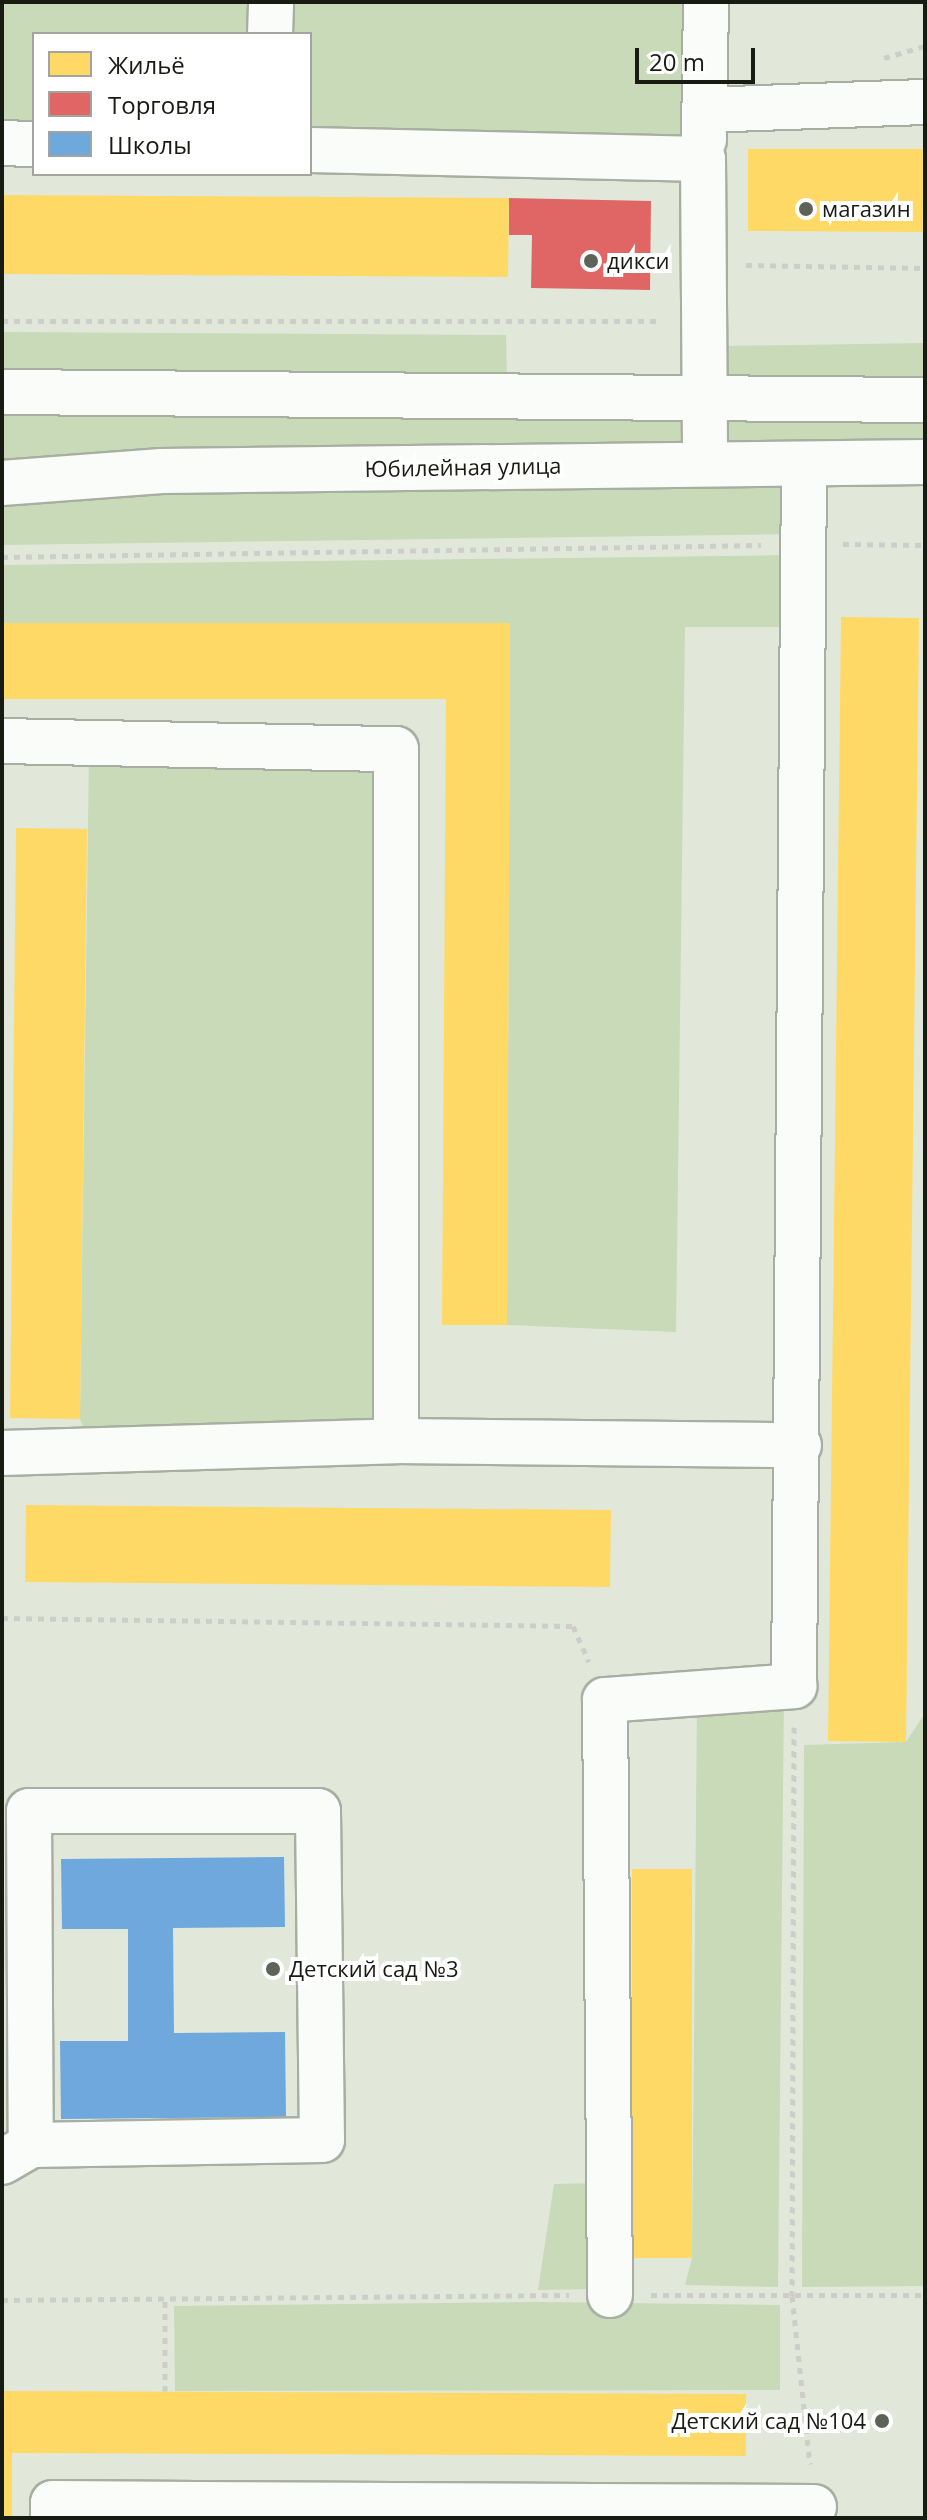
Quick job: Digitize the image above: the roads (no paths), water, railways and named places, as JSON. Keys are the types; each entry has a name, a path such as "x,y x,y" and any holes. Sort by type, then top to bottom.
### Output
{"street":[{"path":"270,32 271,2"},
{"path":"705,463 703,159 706,2"},
{"path":"705,110 925,102"},
{"path":"2,143 32,144"},
{"path":"312,150 703,159"},
{"path":"2,392 925,400"},
{"name":"Юбилейная улица","path":"2,483 162,471 925,462"},
{"path":"610,2295 605,1700 794,1686 799,1445 804,464"},
{"path":"2,741 396,749 396,1441"},
{"path":"2,1453 396,1441 799,1445"},
{"path":"29,1811 318,1811 322,2140 17,2154 29,1811"},
{"path":"53,2518 53,2503 196,2511 631,2512 814,2507"}],"place":[{"name":"магазин","path":"806,209"},
{"name":"дикси","path":"591,261"},
{"name":"Детский сад №3","path":"273,1969"},
{"name":"Детский сад №104","path":"882,2421"}]}
